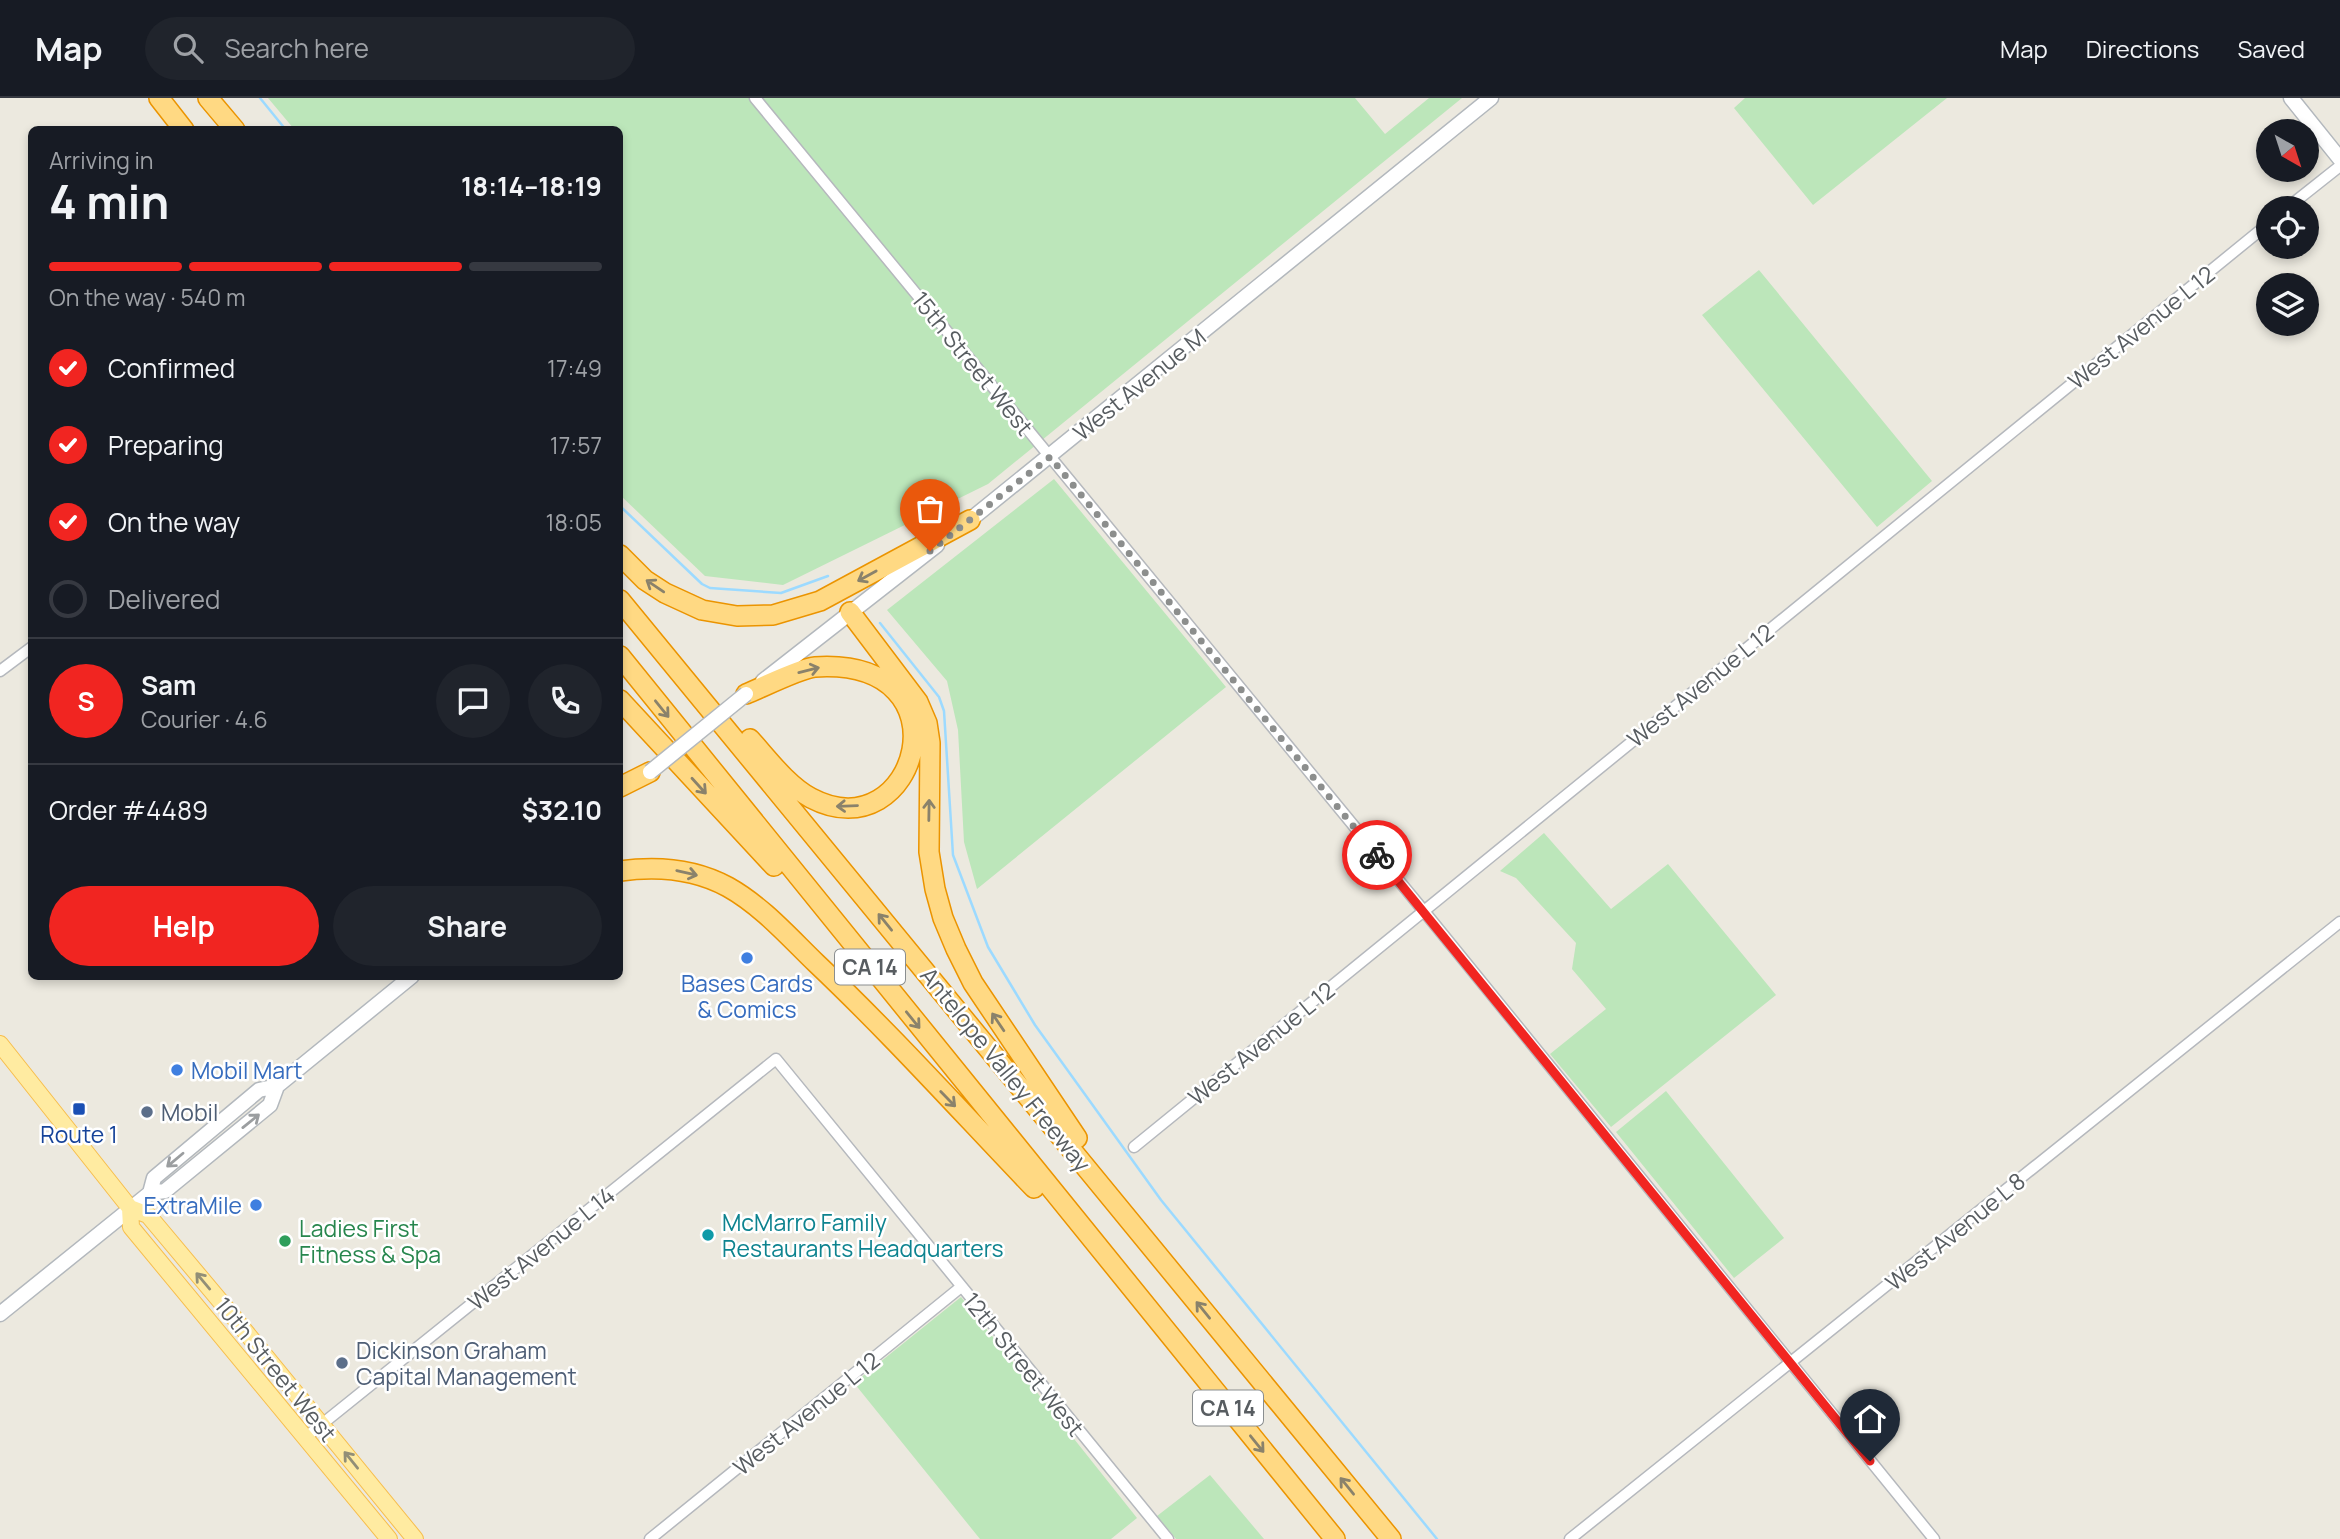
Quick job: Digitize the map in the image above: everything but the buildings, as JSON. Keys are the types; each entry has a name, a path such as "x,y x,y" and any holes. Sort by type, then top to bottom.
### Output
{"highway":[{"path":"159,98 181,126"},
{"path":"208,98 231,126"},
{"path":"623,558 645,580 665,593 702,610 737,616 774,615 820,601 970,520"},
{"path":"623,602 790,783 810,798 832,806 857,807 869,803 896,785 911,761 915,733 905,703 884,681 868,674 851,669 813,667 746,694"},
{"name":"Antelope Valley Freeway","path":"623,603 1391,1539"},
{"path":"850,612 918,702 927,723 930,743 929,852 940,908 956,949 973,983 1083,1147 1099,1183"},
{"name":"Antelope Valley Freeway","path":"623,660 1335,1539"},
{"path":"623,703 882,982"},
{"path":"623,786 650,772"},
{"path":"623,872 664,869 687,872 718,883 745,898 859,1003 940,1091 1122,1277"}],"main road":[{"name":"West Avenue M","path":"623,794 746,694 1050,457 1491,98"},
{"path":"2291,98 2340,159"},
{"path":"0,1314 150,1193 154,1178 199,1140 260,1090 277,1086 407,980"},
{"name":"10th Street West","path":"0,1044 130,1208 148,1215 415,1539"},
{"name":"10th Street West","path":"130,1208 131,1227 389,1539"}],"street":[{"name":"15th Street West","path":"755,98 1423,910 1934,1539"},
{"path":"2302,196 2340,166"},
{"name":"West Avenue L 12","path":"1134,1147 2256,234"},
{"path":"0,671 28,650"},
{"name":"West Avenue L 8","path":"1570,1539 2340,922"},
{"name":"12th Street West","path":"776,1059 1168,1539"},
{"name":"West Avenue L 14","path":"306,1437 776,1059"},
{"name":"West Avenue L 12","path":"650,1539 961,1287"}],"green space":[{"path":"268,98 1355,98 1385,134 1429,98 1462,98 988,484 783,585 705,576 623,498 623,126 291,126"},
{"path":"1745,98 1947,98 1813,205 1734,108"},
{"path":"1759,270 1932,481 1877,527 1702,315"},
{"path":"1054,479 1226,687 977,889 964,842 958,730 947,681 887,610"},
{"path":"1544,833 1611,909 1668,864 1776,995 1611,1127 1550,1054 1606,1009 1572,969 1576,943 1516,878 1500,871"},
{"path":"1666,1091 1784,1238 1734,1278 1616,1132"},
{"path":"961,1297 1137,1518 1111,1539 980,1539 854,1383"},
{"path":"1210,1475 1264,1539 1176,1539 1157,1516"}],"waterway":[{"path":"260,98 283,126"},
{"path":"623,509 702,584 710,588 781,593 828,576"},
{"path":"880,623 939,697 944,711 953,855 988,947 1035,1025 1161,1200 1437,1539"}],"way so far":[{"path":"930,551 1050,457 1377,855"}],"place":[{"name":"Bases Cards & Comics","path":"747,958"},
{"name":"Mobil Mart","path":"177,1070"},
{"name":"Route 1","path":"79,1109"},
{"name":"Mobil","path":"147,1112"},
{"name":"ExtraMile","path":"256,1205"},
{"name":"McMarro Family Restaurants Headquarters","path":"708,1235"},
{"name":"Ladies First Fitness & Spa","path":"285,1241"},
{"name":"Dickinson Graham Capital Management","path":"342,1363"}],"route":[{"path":"1377,855 1870,1461"}]}
